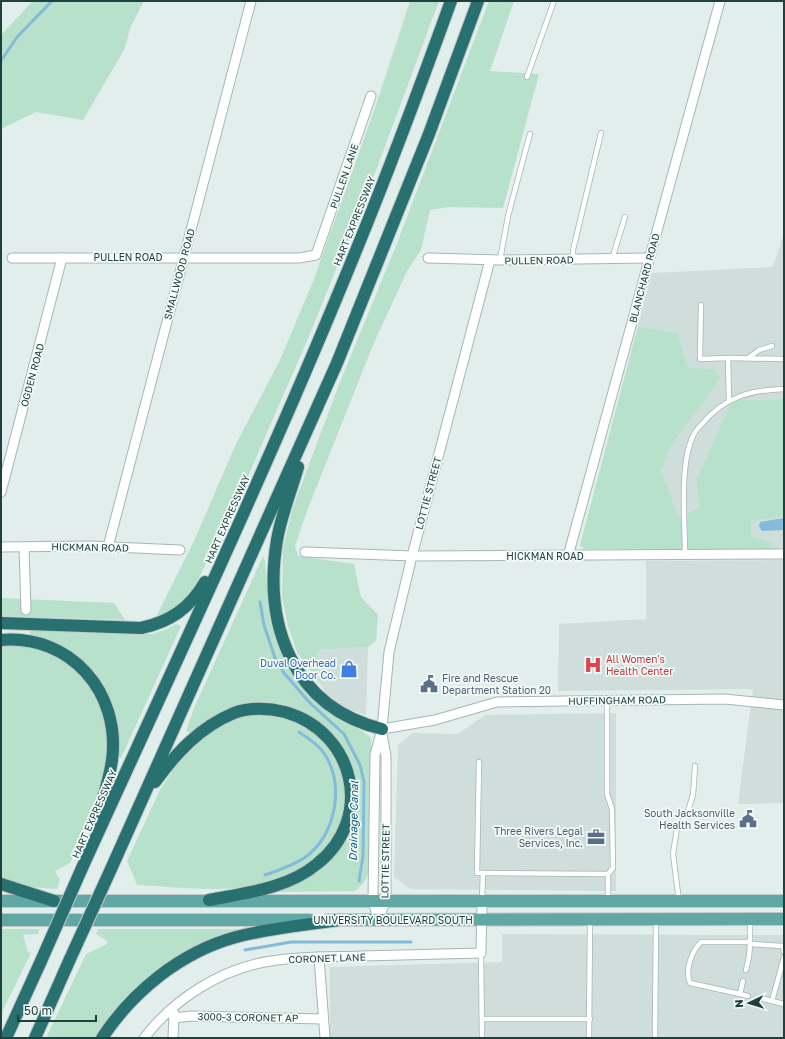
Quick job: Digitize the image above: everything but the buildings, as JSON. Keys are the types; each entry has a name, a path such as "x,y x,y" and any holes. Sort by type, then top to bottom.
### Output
{"highway":[{"name":"HART EXPRESSWAY","path":"6,1038 234,533 354,257 451,1"},
{"path":"35,1038 315,413 377,267 429,134 478,1"},
{"path":"315,413 277,539 274,586 278,628 294,665 303,680 314,693 351,719 382,729"},
{"path":"1,623 141,628 169,620 181,612 193,600 234,533"},
{"path":"1,640 17,639 41,643 66,654 84,670 96,685 107,705 112,731 112,759 108,782 82,868"},
{"path":"140,804 165,769 183,748 215,722 236,712 257,709 276,710 298,716 318,727 331,740 342,757 349,776 351,795 346,822 341,836 330,853 316,865 280,884 209,900"},
{"path":"1,884 54,901"},
{"path":"102,1038 122,1011 147,986 168,969 215,944 237,937 339,920"}],"main road":[{"name":"UNIVERSITY BOULEVARD SOUTH","path":"1,901 784,901"},
{"name":"UNIVERSITY BOULEVARD SOUTH","path":"1,920 784,919"}],"street":[{"name":"SMALLWOOD ROAD","path":"108,547 251,1"},
{"name":"BLANCHARD ROAD","path":"568,556 720,1"},
{"name":"PULLEN LANE","path":"316,255 371,96"},
{"name":"PULLEN ROAD","path":"12,258 299,258 316,255"},
{"name":"OGDEN ROAD","path":"1,492 62,258"},
{"name":"PULLEN ROAD","path":"428,258 500,260 650,258"},
{"name":"LOTTIE STREET","path":"378,920 373,900 375,755 382,729 389,652 412,556 490,260"},
{"name":"HICKMAN ROAD","path":"1,547 108,547 180,550"},
{"path":"24,547 26,610"},
{"name":"HICKMAN ROAD","path":"305,552 412,556 784,554"},
{"name":"HUFFINGHAM ROAD","path":"382,729 435,720 497,702 726,699 784,705"},
{"name":"LOTTIE STREET","path":"378,920 386,900 386,756 382,729"},
{"path":"481,953 482,900"},
{"name":"CORONET LANE","path":"144,1038 173,1008 188,996 211,982 254,964 286,959 320,957 481,953"},
{"path":"320,957 325,1038"},
{"path":"173,1008 173,1038"},
{"name":"3000-3 CORONET AP","path":"174,1018 191,1016 323,1019"}],"lane":[{"path":"527,77 554,1"},
{"path":"573,259 601,133"},
{"path":"500,260 508,216 530,134"},
{"path":"612,259 625,217"},
{"path":"701,305 700,359 784,359"},
{"path":"748,358 759,350 772,346"},
{"path":"728,358 729,400"},
{"path":"685,555 684,480 690,445 694,434 709,416 729,400 739,396 784,389"},
{"path":"607,700 607,794 612,809 613,868 608,874 608,901"},
{"path":"479,762 477,873 608,874"},
{"path":"679,901 674,854 677,828 686,817 693,795 695,766"},
{"path":"482,900 483,873"},
{"path":"590,919 590,1038"},
{"path":"655,1038 656,919"},
{"path":"746,970 749,957 750,919"},
{"path":"748,996 690,983 688,977 693,950 701,942 750,943 783,946 784,952"},
{"path":"481,953 482,1038"},
{"path":"772,1001 784,957"},
{"path":"740,994 743,981"},
{"path":"764,999 784,1004"},
{"path":"482,1019 590,1019"}],"shaded area":[{"path":"784,233 784,399 732,400 696,480 699,508 678,516 660,470 671,445 714,369 688,369 678,333 638,326 652,273 773,267"},
{"path":"784,516 784,549 770,549 771,542 751,536 751,520"},
{"path":"784,560 784,803 738,804 753,689 558,691 559,624 646,619 646,561"},
{"path":"368,647 366,715 347,709 330,698 319,683 318,650"},
{"path":"616,713 616,891 410,889 394,877 398,745 413,733 458,734 485,715"},
{"path":"502,934 784,935 784,1038 330,1038 330,967 502,962"}],"green space":[{"path":"33,1 144,1 131,26 124,50 83,120 36,112 1,129 1,35"},
{"path":"410,1 439,1 377,168 310,334 248,476 194,588 178,606 156,617 194,541 235,446 280,360 314,279 378,99"},
{"path":"489,1 514,1 490,71 539,74 503,208 449,207 430,210 421,250 407,271 373,345 307,511 295,546 298,556 354,564 361,597 378,615 376,641 368,647 318,650 319,683 297,652 288,626 282,597 283,548 293,507 340,382 396,246"},
{"path":"638,326 678,333 688,368 714,369 720,379 671,445 661,470 678,516 699,508 696,480 732,400 784,399 784,516 751,521 751,536 772,542 770,549 584,549 580,545"},
{"path":"263,556 265,561 266,580 272,619 283,655 292,671 303,687 317,701 368,735 371,739 371,862 366,878 362,885 355,891 278,892 278,889 302,880 351,823 339,746 335,738 328,730 300,710 284,704 268,702 235,708 220,714 190,733 186,731 194,708"},
{"path":"1,598 114,603 125,620 1,616"},
{"path":"176,624 181,626 121,758 116,757 106,694 99,679 92,670 73,654 52,643 29,636 31,628 153,634"},
{"path":"17,644 38,647 57,655 84,678 103,710 108,733 108,754 95,810 70,863 55,871 60,880 57,889 28,887 1,879 1,646"},
{"path":"269,713 291,719 313,729 325,740 338,764 343,777 344,804 342,817 331,842 318,857 308,864 286,876 265,884 229,889 137,885 127,861 160,790 180,760 196,741 229,720 248,714"},
{"path":"1,929 39,929 38,934 23,935 28,952 31,953 1,1014"},
{"path":"98,929 243,929 243,931 176,960 97,1038 46,1038 86,954 107,944 107,941 96,934"}],"water":[{"path":"784,518 784,530 762,531 759,526 760,522"}],"waterway":[{"path":"1,61 17,37 52,1"},
{"name":"Drainage Canal","path":"260,602 264,625 275,658 284,673 309,702 344,734 360,765 364,782 363,856 359,881"},
{"path":"265,875 292,865 307,856 325,835 331,822 335,794 334,779 330,766 324,753 319,747 299,732"},
{"name":"Drainage Canal","path":"245,950 291,942 411,942"}],"place":[{"name":"All Women's Health Center","path":"593,665"},
{"name":"Duval Overhead Door Co.","path":"349,669"},
{"name":"Fire and Rescue Department Station 20","path":"429,684"},
{"name":"South Jacksonville Health Services","path":"748,819"},
{"name":"Three Rivers Legal Services, Inc.","path":"596,837"}]}
